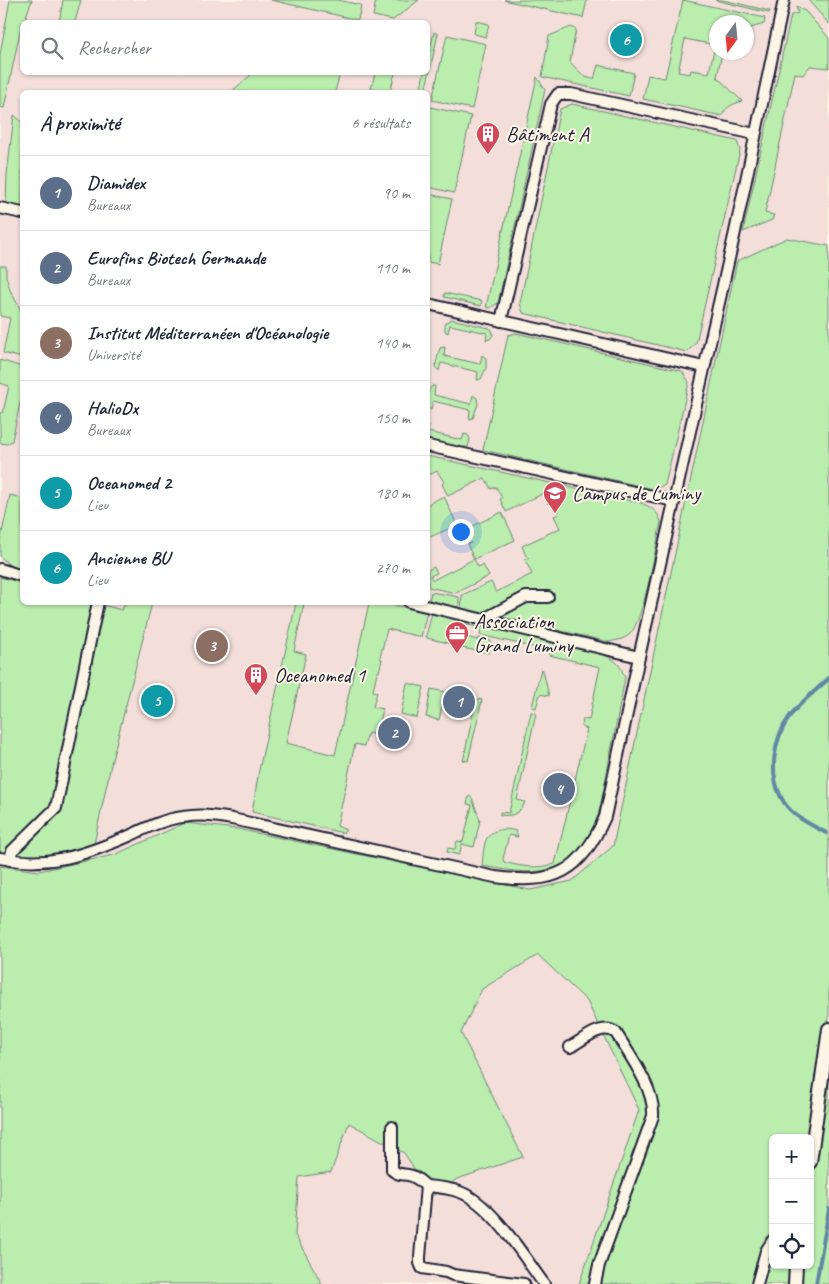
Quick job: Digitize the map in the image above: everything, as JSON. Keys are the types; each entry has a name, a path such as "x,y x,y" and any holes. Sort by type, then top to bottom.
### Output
{"street":[{"path":"5,859 34,862 69,858 100,849 161,822 182,817 204,815 232,819 516,880 536,880 561,874 580,859 595,840 605,817 784,0"},
{"path":"501,321 551,104 558,94 571,94 755,134"},
{"path":"0,208 20,213"},
{"path":"430,304 704,366"},
{"path":"430,446 674,501"},
{"path":"0,569 20,575"},
{"path":"482,620 526,597 548,597"},
{"path":"5,859 56,808 97,605"},
{"path":"421,605 639,657"},
{"path":"570,1047 599,1030 612,1030 616,1033 634,1062 652,1098 653,1107 653,1116 599,1265 595,1284"},
{"path":"814,1134 829,1030"},
{"path":"392,1127 392,1170 397,1174 418,1178 426,1186 446,1188 462,1193 478,1203 492,1216 544,1284"},
{"path":"426,1186 420,1257 422,1268 453,1275 524,1284"},
{"path":"757,1284 769,1246"},
{"path":"795,1284 796,1269"}],"shaded area":[{"name":"Campus de Luminy","path":"0,0 808,0 829,24 829,246 787,238 737,261 613,846 572,881 530,890 237,829 185,823 114,855 39,871 0,866"},
{"path":"538,955 587,1001 639,1110 579,1284 322,1284 295,1235 299,1177 331,1172 349,1122 404,1153 432,1196 457,1179 522,1157 461,1033 482,989"}],"green space":[{"path":"10,0 32,0 25,20 20,20 20,32 4,108 0,107 0,54"},
{"path":"63,0 81,0 76,20 59,20"},
{"path":"271,0 338,0 361,5 358,20"},
{"path":"376,0 419,0 393,20 373,16"},
{"path":"504,0 587,0 583,18"},
{"path":"683,0 751,15 709,15 709,44 685,39 678,72 690,74 691,70 709,73 712,60 721,60 717,77 742,101 727,108 722,116 643,99 648,75 665,78"},
{"path":"715,0 723,0 770,11 769,13"},
{"path":"808,0 829,0 829,24"},
{"path":"796,7 805,11 829,38 829,68 810,66 803,75 795,73 765,213 774,215 772,220 743,232 791,15 798,13"},
{"path":"754,16 765,18 764,24 754,27"},
{"path":"476,21 489,24 486,37 474,34"},
{"path":"571,27 576,29 570,62 585,77 594,79 598,65 634,73 629,96 542,77 549,36"},
{"path":"434,32 438,34 430,70 430,50"},
{"path":"447,35 486,44 472,109 432,100"},
{"path":"251,75 339,75 336,90 233,90"},
{"path":"374,75 394,75 391,90 371,89"},
{"path":"424,75 429,75 425,90 420,90"},
{"path":"537,77 545,90 498,303 490,308 486,307"},
{"path":"572,104 737,141 740,150 696,343 687,352 523,313 520,303 560,109"},
{"path":"430,107 471,116 454,193 430,187"},
{"path":"14,115 20,120 20,208 6,202 7,174"},
{"path":"430,194 452,199 438,264 430,262"},
{"path":"787,238 829,246 829,1284 579,1284 639,1110 587,1001 538,955 482,989 461,1033 523,1157 457,1179 432,1196 404,1153 349,1123 331,1172 299,1177 295,1235 322,1284 0,1284 0,866 39,871 114,855 185,823 237,829 530,890 572,881 613,846 737,261"},
{"path":"0,266 6,266 6,276 10,290 20,308 20,357 3,353 10,318 0,316"},
{"path":"445,293 482,301 481,306 444,297"},
{"path":"451,319 489,328 492,330 493,335 490,339 486,340 487,333 450,325 448,333 445,331 445,323"},
{"path":"516,333 682,371 689,382 665,485 653,489 483,450 508,335"},
{"path":"445,347 444,356 480,364 482,355 486,358 486,368 481,379 477,380 478,372 441,363 439,371 435,367 440,348"},
{"path":"0,360 20,366 20,403 12,441 7,444 0,443 0,413 3,412 9,386 0,383"},
{"path":"435,386 434,395 471,404 473,395 477,398 478,404 473,418 469,419 470,410 433,401 430,409 430,388"},
{"path":"430,432 462,440 464,434 468,435 470,439 468,447 430,440"},
{"path":"430,456 641,503 654,510 661,522 653,564 640,614 630,634 623,639 609,642 461,608 462,595 491,582 496,592 532,574 525,560 529,558 526,556 522,546 560,528 554,516 559,514 553,502 548,504 544,493 506,512 496,487 491,489 485,478 448,496 442,484 444,482 437,471 430,474"},
{"path":"10,495 20,498 20,569 10,566 0,556 0,542"},
{"path":"444,496 457,525 430,537 430,503"},
{"path":"502,512 515,540 474,559 467,544 471,543 464,530"},
{"path":"474,559 478,567 483,565 489,576 456,593 430,587 430,576 433,580"},
{"path":"434,567 437,573 430,576 430,569"},
{"path":"0,577 20,582 20,605 103,605 122,610 124,605 151,605 112,760 94,844 48,856 25,857 0,853"},
{"path":"431,592 459,597 459,608 430,601"},
{"path":"296,605 304,605 294,651 306,654 286,743 335,755 369,605 394,605 427,612 421,637 387,629 380,658 382,659 373,691 377,692 373,707 383,709 377,735 368,733 364,746 355,744 337,826 346,830 343,833 252,812 259,770"},
{"path":"432,613 604,655 620,666 625,678 598,815 587,840 574,856 563,864 548,870 529,872 482,866 487,838 493,832 504,829 516,831 518,837 509,835 503,859 504,862 530,867 555,864 587,729 582,727 583,719 589,720 600,667 549,655 550,651 480,635 481,628 456,622 453,634 491,641 489,653 456,647 456,645 427,638"},
{"path":"541,669 543,670 549,696 540,694 536,708 532,707"},
{"path":"407,683 424,687 417,718 401,714"},
{"path":"431,689 445,692 439,720 426,717"},
{"path":"476,699 482,700 468,761 463,760"},
{"path":"531,712 536,713 517,800 525,802 515,814 508,816 500,815 500,812 509,813"},
{"path":"469,796 472,798 480,820 474,847 462,844 459,855 447,852 448,848 455,849 457,841 463,842 472,805 467,804"}],"waterway":[{"path":"826,833 789,809 777,787 774,766 777,745 784,725 799,706 829,678"},
{"path":"816,1284 829,1209"}],"place":[{"name":"Ancienne BU","path":"626,40"},
{"name":"Bâtiment A","path":"488,155"},
{"name":"Campus de Luminy","path":"555,514"},
{"name":"Institut Méditerranéen d'Océanologie","path":"212,646"},
{"name":"Association Grand Luminy","path":"457,654"},
{"name":"Oceanomed 1","path":"256,696"},
{"name":"Oceanomed 2","path":"157,701"},
{"name":"Diamidex","path":"459,702"},
{"name":"Eurofins Biotech Germande","path":"394,733"},
{"name":"HalioDx","path":"559,789"}]}
